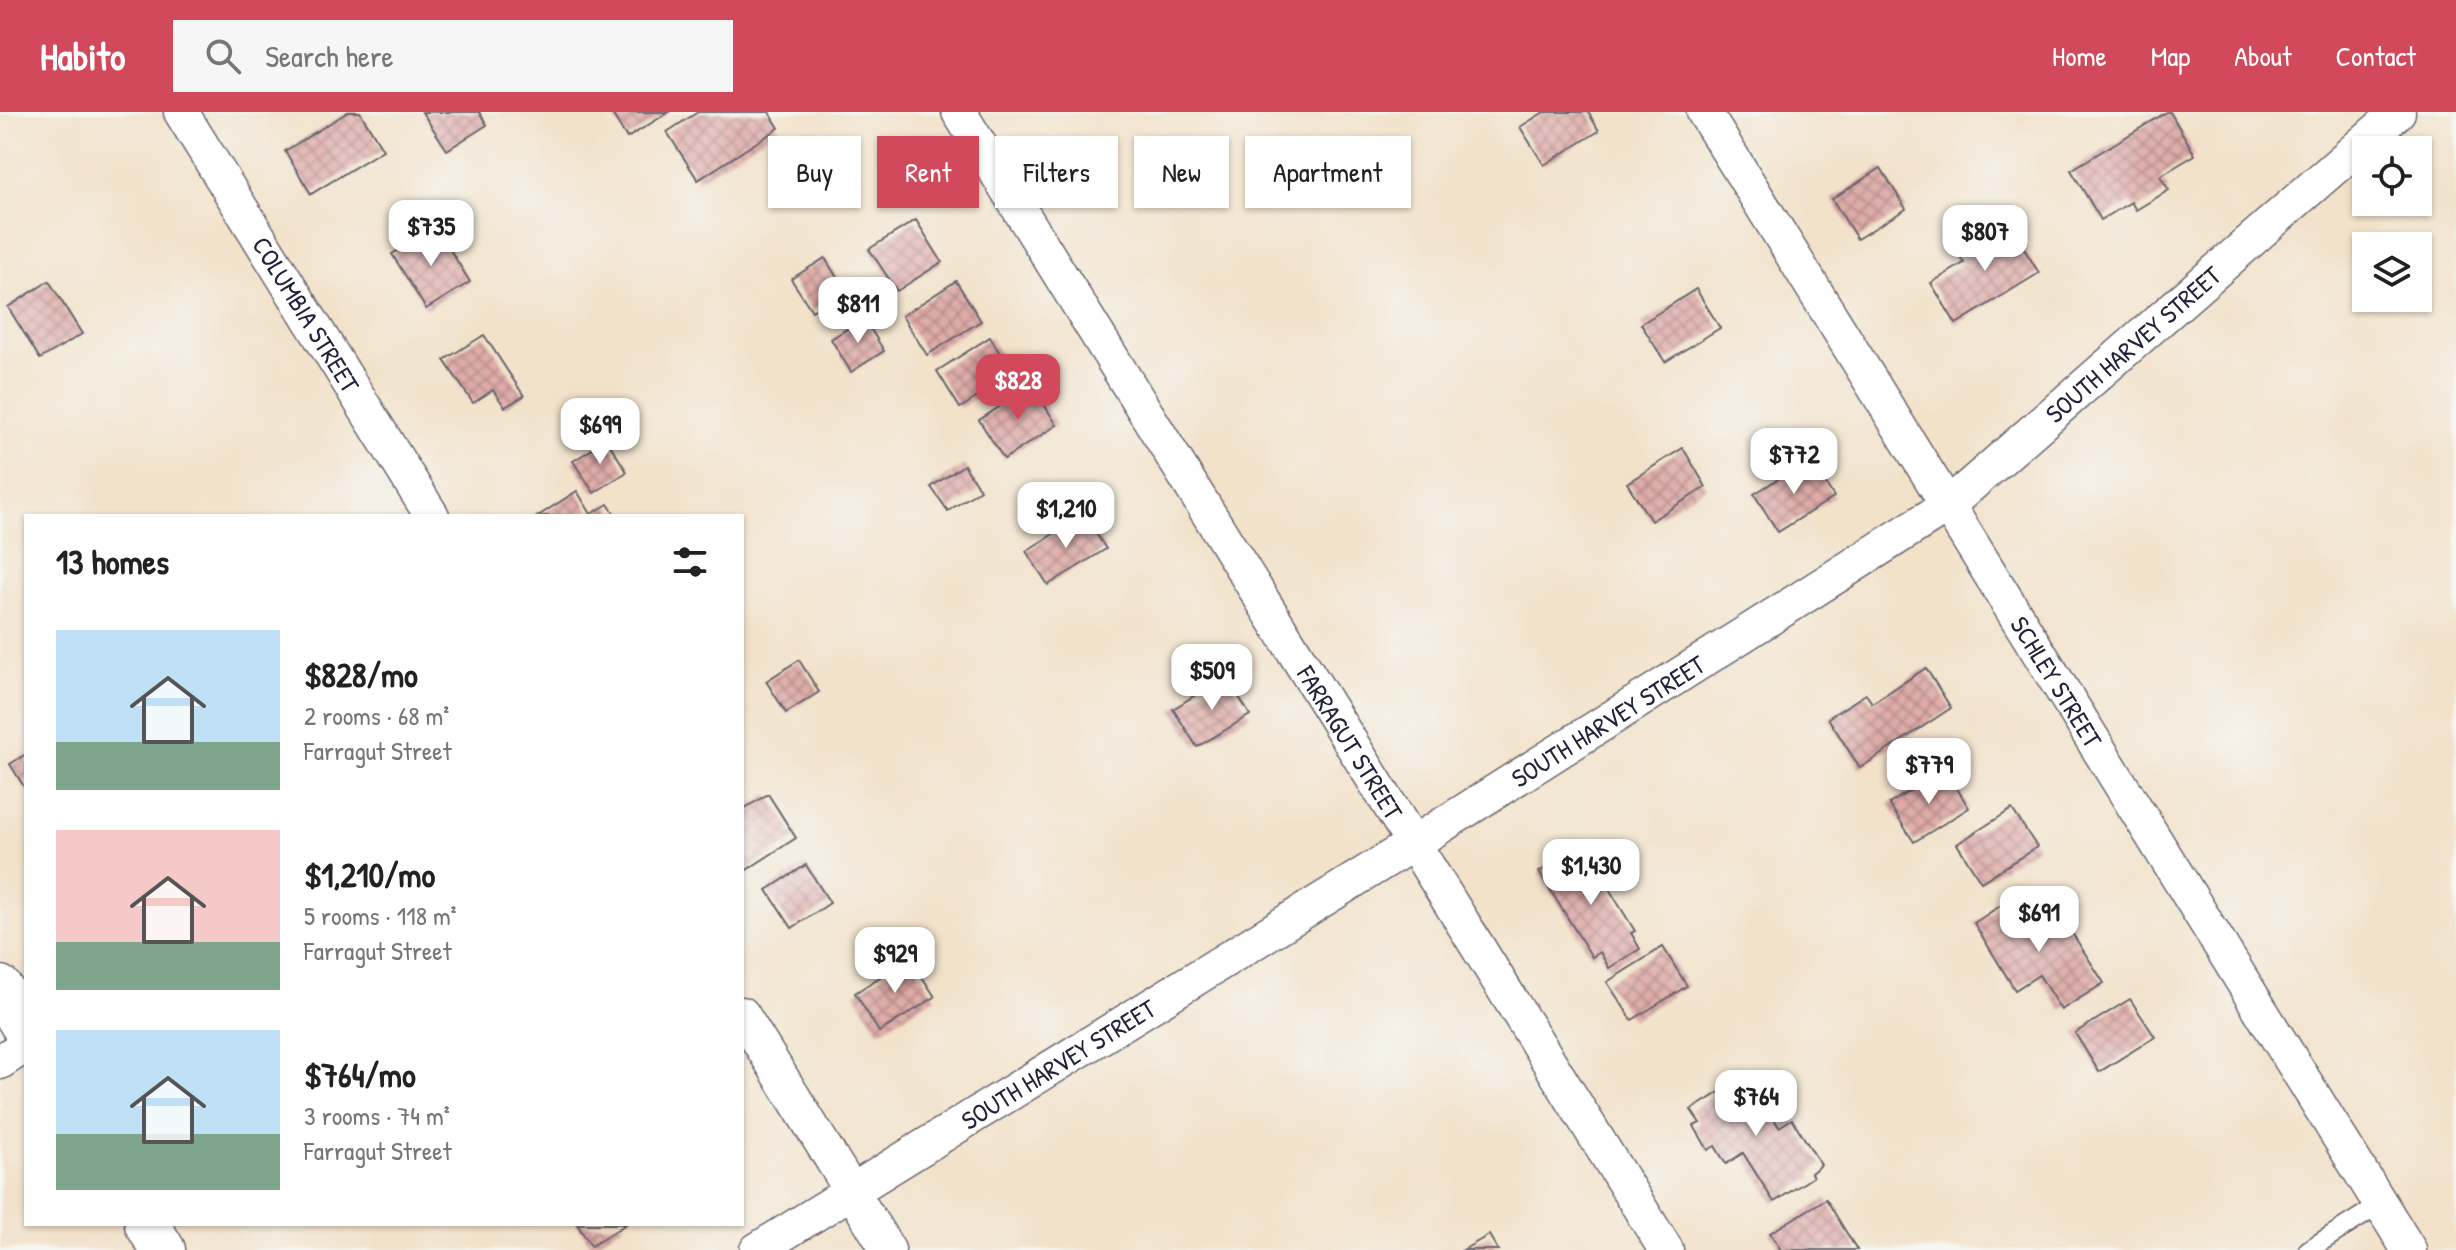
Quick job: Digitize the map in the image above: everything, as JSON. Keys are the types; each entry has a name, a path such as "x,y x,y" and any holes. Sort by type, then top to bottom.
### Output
{"street":[{"name":"COLUMBIA STREET","path":"181,112 431,514"},
{"name":"FARRAGUT STREET","path":"959,112 1666,1250"},
{"name":"SCHLEY STREET","path":"1704,112 2409,1250"},
{"name":"SOUTH HARVEY STREET","path":"757,1250 1414,843 1947,506 2398,112"},
{"path":"0,988 24,1027"},
{"path":"744,1017 888,1250"},
{"path":"0,1062 24,1046"},
{"path":"148,1226 163,1250"}],"lane":[{"path":"2308,1250 2381,1204"}],"building":[{"path":"348,112 360,112 383,150 311,194 285,151"},
{"path":"422,112 479,112 487,125 447,150"},
{"path":"611,112 669,112 627,138"},
{"path":"698,112 769,112 779,128 698,180 667,132"},
{"path":"1544,112 1588,112 1599,131 1544,165 1520,127"},
{"path":"2170,112 2195,155 2160,176 2169,190 2136,210 2131,202 2101,220 2071,170"},
{"path":"1881,168 1906,209 1857,239 1832,199"},
{"path":"916,220 942,262 897,291 869,249"},
{"path":"2007,221 2039,273 1956,324 1931,283 1964,263 1957,252"},
{"path":"436,227 470,282 426,309 392,254"},
{"path":"825,258 845,291 812,311 791,279"},
{"path":"49,281 82,334 40,359 8,307"},
{"path":"956,281 981,321 927,355 902,316"},
{"path":"1696,289 1720,328 1665,362 1641,324"},
{"path":"864,318 884,351 851,372 831,339"},
{"path":"484,335 524,396 505,407 493,390 473,403 444,360"},
{"path":"990,337 1013,375 960,408 937,371"},
{"path":"1032,386 1057,425 1004,459 979,420"},
{"path":"607,440 627,472 594,493 573,461"},
{"path":"1683,448 1706,487 1651,521 1627,483"},
{"path":"1810,459 1834,497 1778,532 1754,494"},
{"path":"964,465 980,490 948,511 931,487"},
{"path":"577,491 591,514 541,514"},
{"path":"608,504 615,514 591,514"},
{"path":"1084,515 1106,549 1048,585 1026,551"},
{"path":"799,660 819,692 786,713 766,681"},
{"path":"1926,668 1951,708 1860,768 1828,718 1866,694 1872,703"},
{"path":"1226,676 1250,715 1197,747 1173,709"},
{"path":"24,755 24,787 10,764"},
{"path":"1945,769 1969,808 1914,842 1889,804"},
{"path":"768,794 796,838 744,872 744,809"},
{"path":"2012,809 2037,847 1981,882 1957,844"},
{"path":"1582,845 1635,931 1631,933 1640,949 1609,968 1600,952 1592,957 1539,872"},
{"path":"806,865 830,903 792,928 767,890"},
{"path":"2009,900 2029,932 2059,913 2104,983 2061,1010 2039,975 2015,990 1974,923"},
{"path":"1663,947 1687,986 1632,1020 1607,982"},
{"path":"910,958 935,997 879,1032 855,993"},
{"path":"2130,999 2155,1037 2099,1072 2075,1033"},
{"path":"1747,1075 1779,1127 1792,1119 1821,1165 1811,1173 1813,1177 1774,1202 1743,1153 1726,1164 1715,1146 1708,1150 1694,1126 1700,1123 1691,1110"},
{"path":"1826,1199 1857,1250 1781,1250 1770,1233"},
{"path":"578,1226 623,1226 591,1246"},
{"path":"1489,1235 1498,1250 1463,1250"}]}
